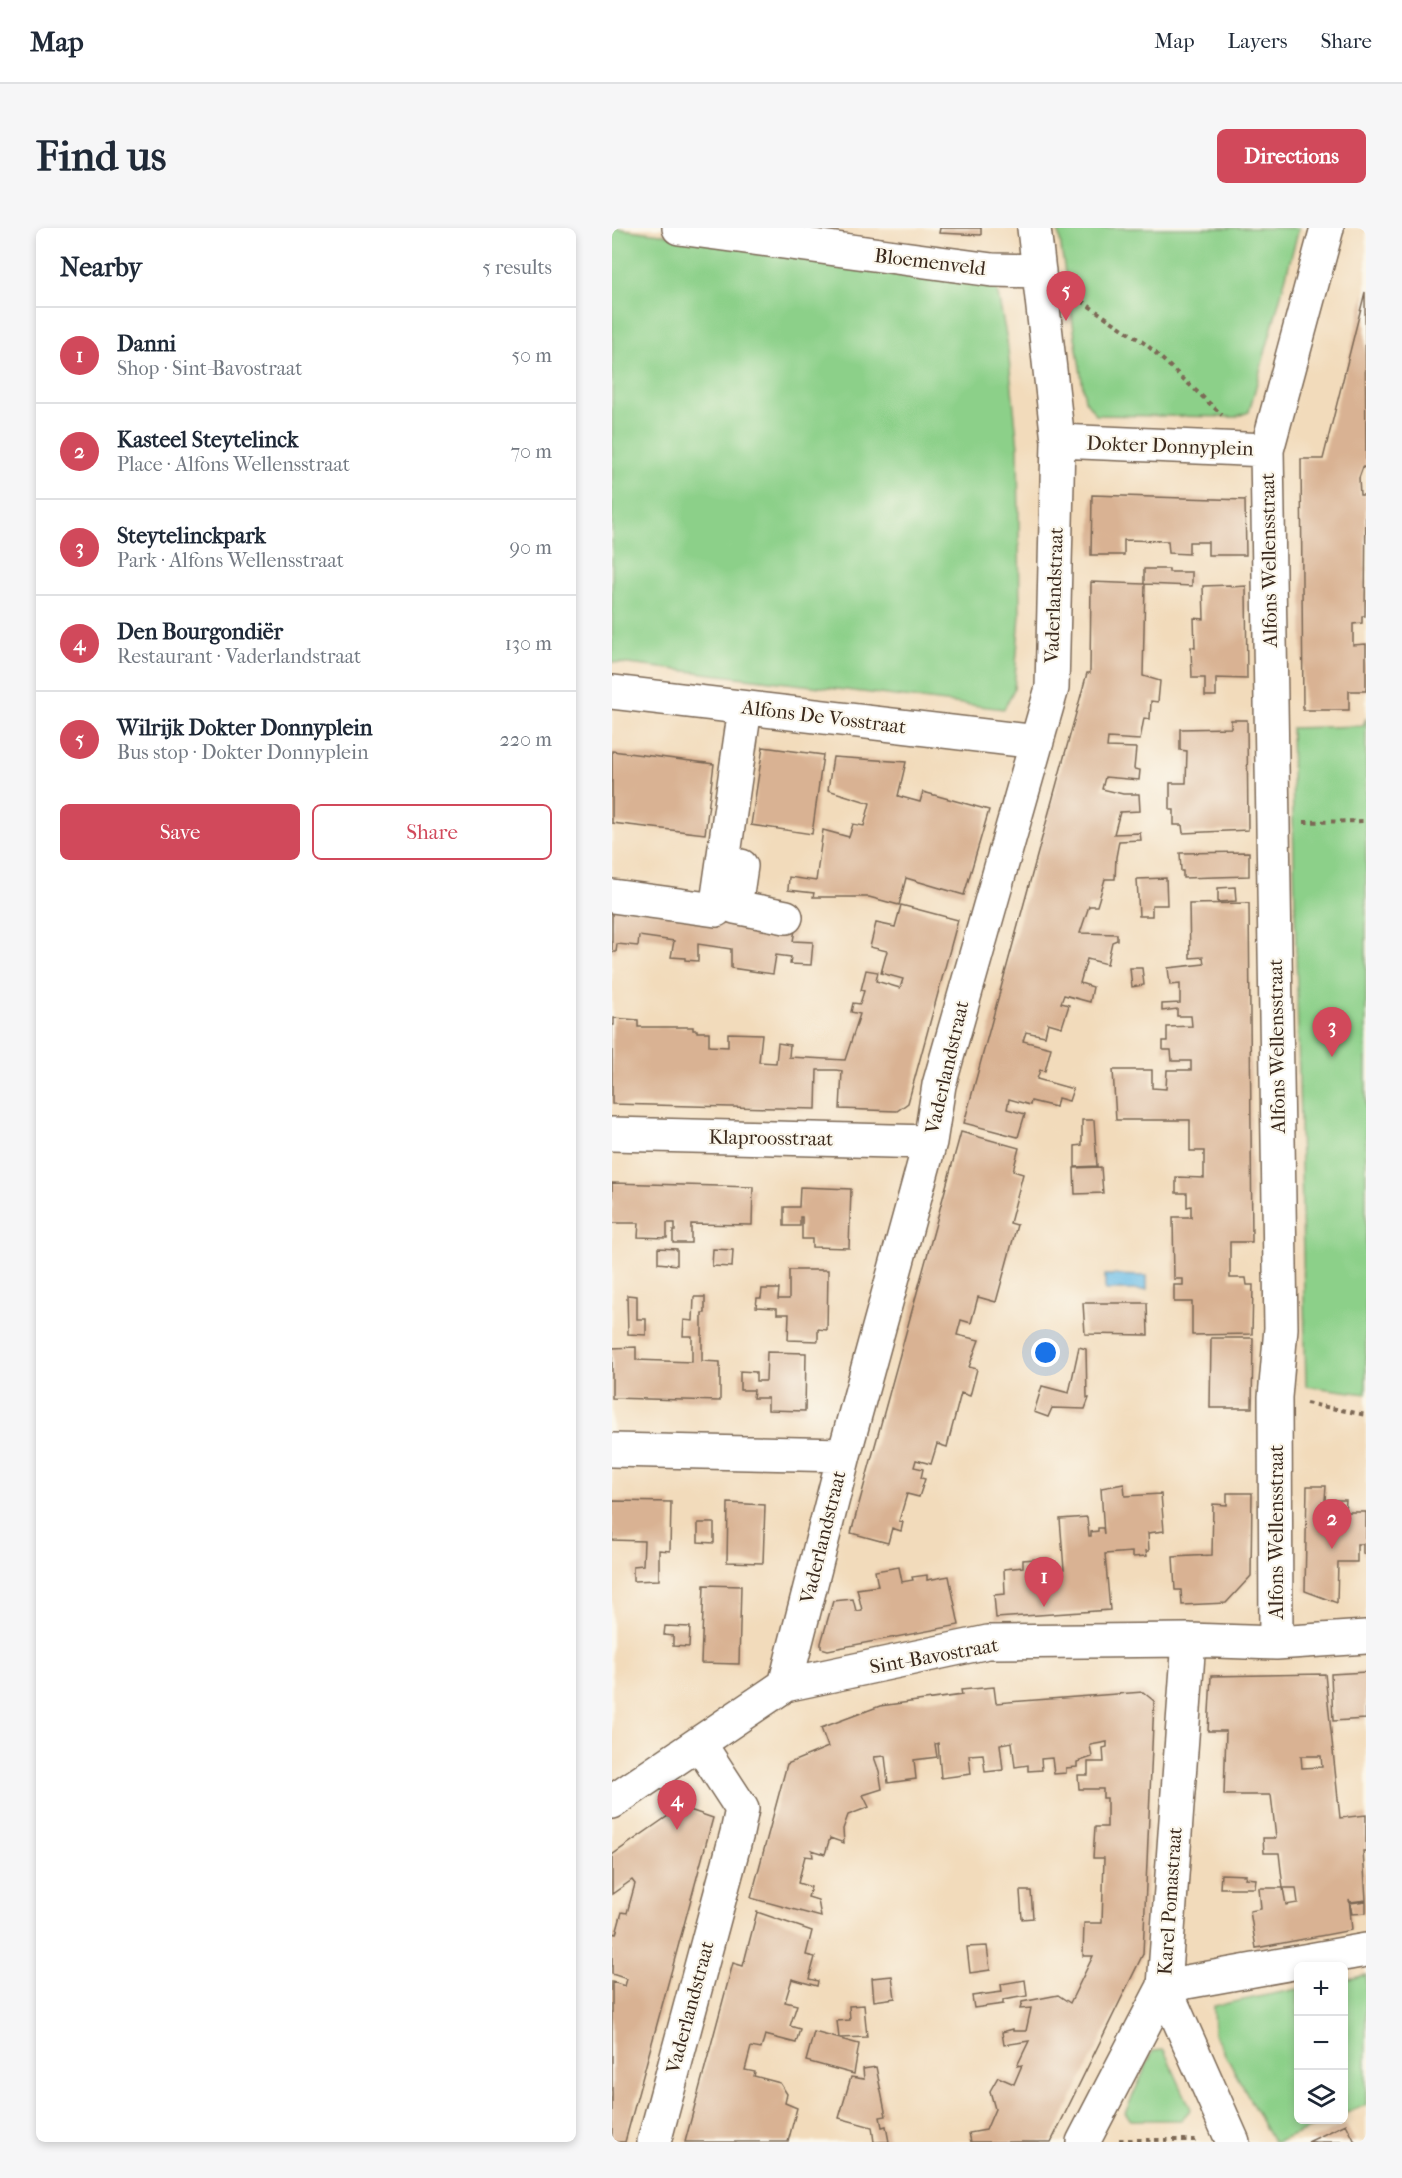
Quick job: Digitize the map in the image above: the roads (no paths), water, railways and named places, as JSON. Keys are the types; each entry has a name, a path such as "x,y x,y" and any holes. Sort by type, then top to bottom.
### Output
{"street":[{"name":"Bloemenveld","path":"679,228 992,270 1039,271"},
{"name":"Dokter Donnyplein","path":"1034,228 1058,441 1262,449 1327,228"},
{"name":"Vaderlandstraat","path":"785,1686 844,1455 930,1142 939,1085 1052,688 1058,441"},
{"name":"Alfons Wellensstraat","path":"1262,449 1273,823 1281,1328 1275,1398 1276,1643"},
{"name":"Alfons De Vosstraat","path":"612,693 1037,742"},
{"path":"612,896 716,910 754,709"},
{"path":"754,709 735,907 786,916"},
{"name":"Klaproosstraat","path":"612,1134 930,1142"},
{"path":"612,1450 844,1455"},
{"name":"Sint-Bavostraat","path":"612,1803 785,1686 988,1642 1189,1640 1276,1643 1366,1637"},
{"name":"Karel Pomastraat","path":"1083,2142 1164,1986 1189,1640"},
{"name":"Vaderlandstraat","path":"654,2142 742,1809 699,1743"},
{"path":"1231,2137 1164,1986 1366,1950"}],"water":[{"path":"1105,1275 1147,1276 1147,1290 1105,1290"}],"place":[{"name":"Wilrijk Dokter Donnyplein","path":"1066,321"},
{"name":"Steytelinckpark","path":"1332,1057"},
{"name":"Kasteel Steytelinck","path":"1332,1549"},
{"name":"Danni","path":"1044,1607"},
{"name":"Den Bourgondiër","path":"677,1830"}]}
